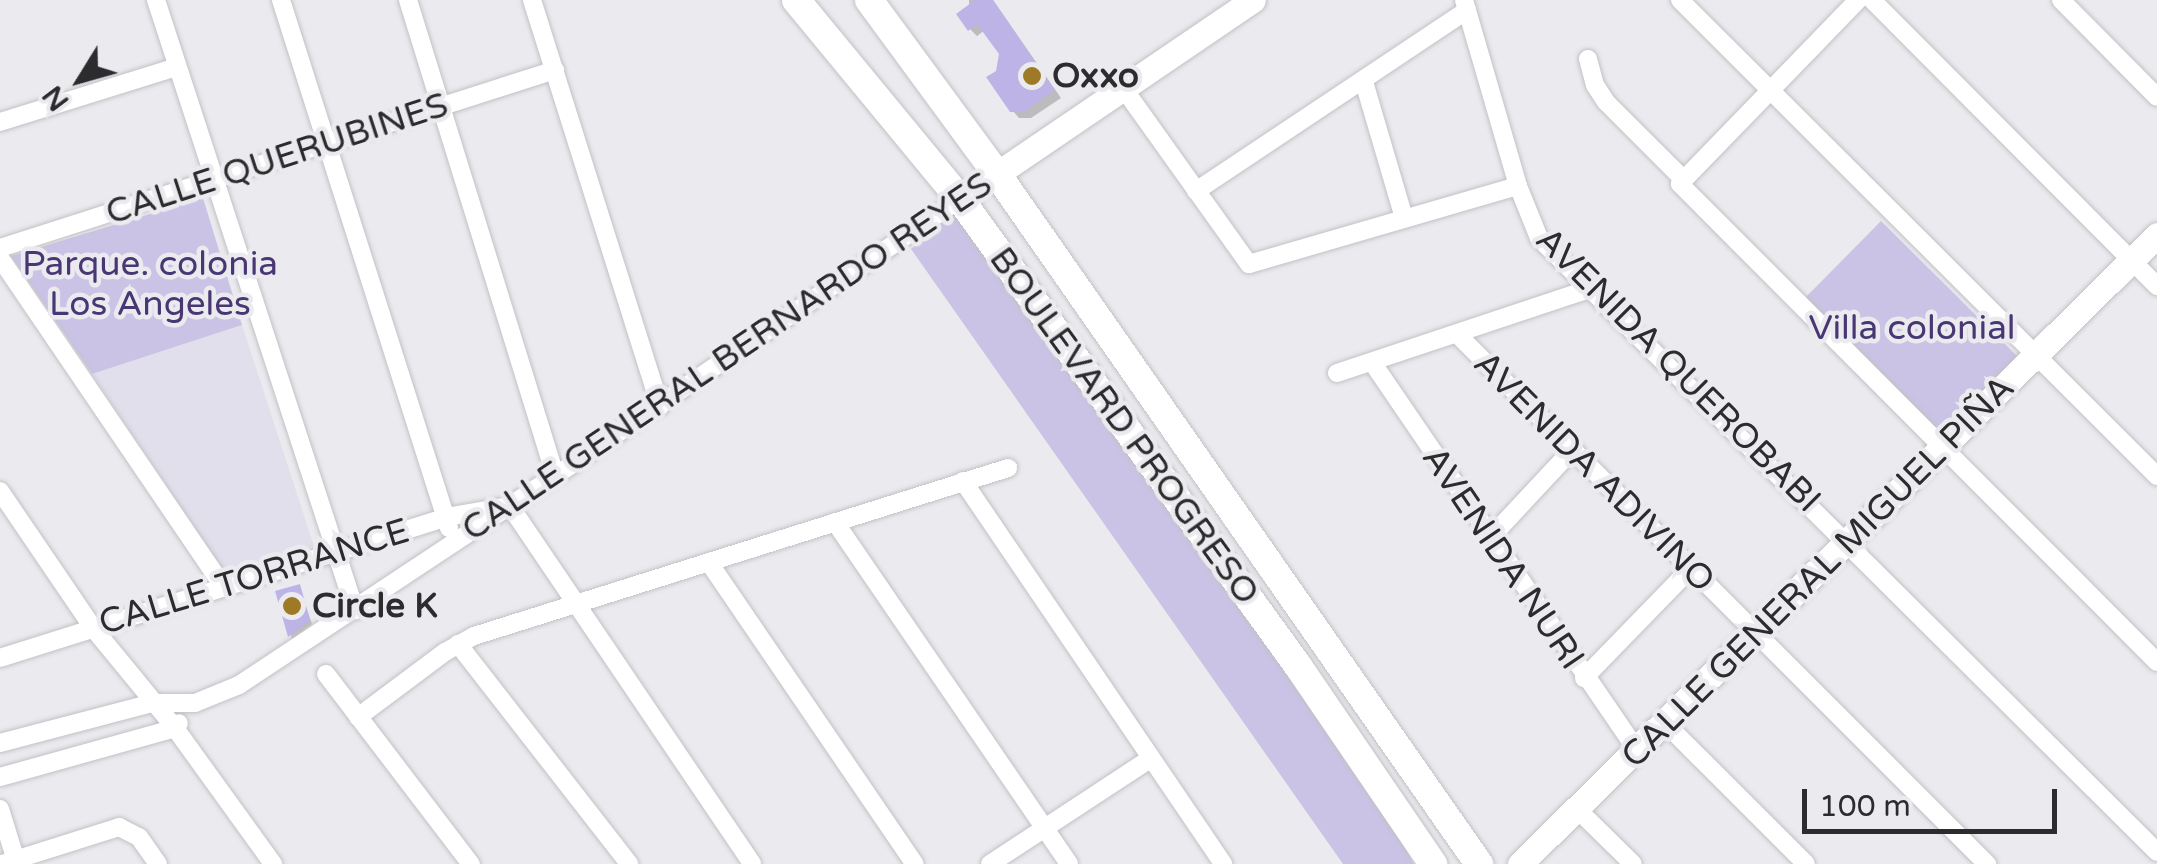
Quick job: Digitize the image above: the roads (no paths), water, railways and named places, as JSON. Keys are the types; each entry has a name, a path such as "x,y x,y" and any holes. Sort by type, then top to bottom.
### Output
{"main road":[{"name":"BOULEVARD PROGRESO","path":"796,0 960,199 1298,666 1427,854"},
{"name":"BOULEVARD PROGRESO","path":"869,0 997,174 1478,864"},
{"path":"1427,854 1448,864"}],"street":[{"path":"156,0 355,610"},
{"path":"281,0 453,543"},
{"path":"408,0 555,476"},
{"path":"532,0 660,406"},
{"name":"CALLE GENERAL BERNARDO REYES","path":"0,744 152,703 196,703 239,685 660,406 1254,0"},
{"path":"1680,0 2157,476"},
{"path":"1681,181 1858,0"},
{"path":"1872,0 2157,286"},
{"path":"2061,0 2157,97"},
{"path":"1196,190 1364,82 1466,5"},
{"name":"AVENIDA QUEROBABI","path":"1466,5 1518,186 1539,238 2157,852"},
{"path":"1588,58 1595,85 1606,102 1942,449 2157,662"},
{"path":"0,122 176,67"},
{"name":"CALLE QUERUBINES","path":"0,248 554,70"},
{"path":"1364,82 1404,218"},
{"path":"1124,90 1242,259 1256,264 1518,186"},
{"name":"CALLE GENERAL MIGUEL PIÑA","path":"1520,864 1638,752 2157,235"},
{"path":"0,258 224,588"},
{"path":"1337,373 1590,289"},
{"name":"AVENIDA ADIVINO","path":"1457,334 1986,864"},
{"name":"AVENIDA NURI","path":"1372,362 1638,752"},
{"path":"1490,538 1573,449"},
{"path":"358,717 458,644 1008,468"},
{"path":"962,482 1223,864"},
{"path":"0,491 93,628 174,728 273,864"},
{"path":"510,506 752,864"},
{"name":"CALLE TORRANCE","path":"0,658 446,517 510,506"},
{"path":"835,522 1070,864"},
{"path":"710,564 914,864"},
{"path":"1584,678 1691,568"},
{"path":"458,644 630,864"},
{"path":"326,674 470,864"},
{"name":"CALLE GENERAL BERNARDO REYES","path":"174,728 196,703"},
{"path":"1665,724 1806,864"},
{"path":"0,776 174,728"},
{"path":"990,864 1150,759"},
{"path":"1577,809 1632,864"},
{"path":"0,810 11,862 119,827 139,837 158,864"}],"place":[{"name":"Oxxo","path":"1032,76"},
{"name":"Circle K","path":"292,606"}],"park label":[{"name":"Parque. colonia Los Angeles","path":"150,284"},
{"name":"Villa colonial","path":"1912,328"}]}
